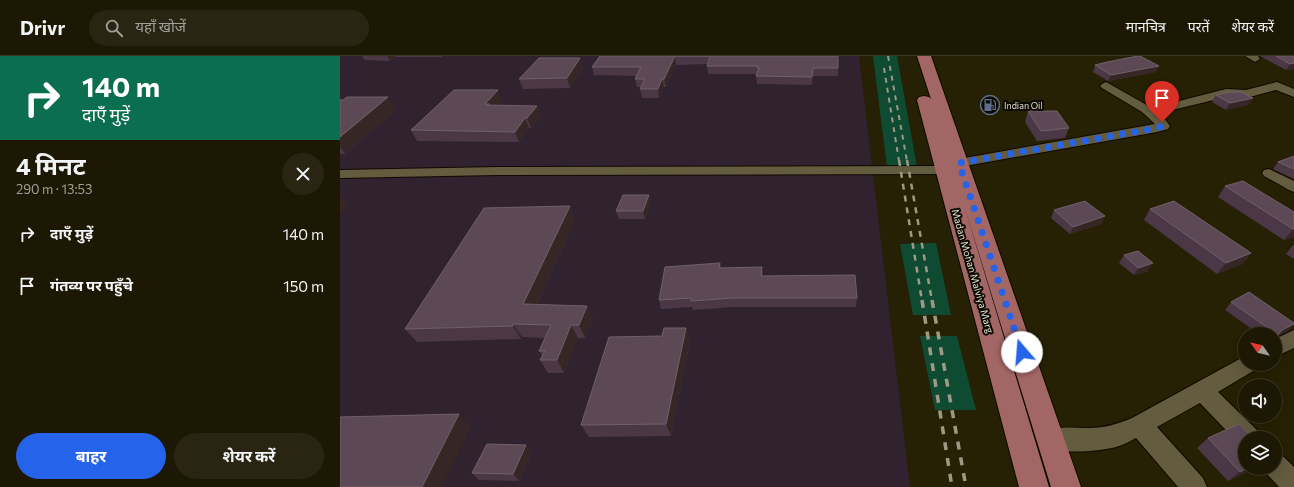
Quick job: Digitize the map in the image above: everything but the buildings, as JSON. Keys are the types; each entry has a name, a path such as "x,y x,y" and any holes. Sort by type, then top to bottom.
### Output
{"main road":[{"name":"Madan Mohan Malviya Marg","path":"911,56 1050,438 1066,487"},
{"name":"Madan Mohan Malviya Marg","path":"924,56 1034,487"}],"street":[{"path":"340,174 951,166 1163,126 1162,122 1150,112 1106,86"},
{"path":"1150,112 1226,93 1246,94 1277,86 1294,93"},
{"path":"1269,173 1294,187"},
{"path":"1282,345 1294,338"},
{"path":"1050,438 1091,439 1116,436 1140,425 1238,370"},
{"path":"1202,390 1242,431"},
{"path":"1140,425 1194,487"},
{"path":"1282,472 1294,485"}],"shaded area":[{"path":"340,56 859,56 910,487 340,487"}],"green space":[{"path":"873,56 897,56 917,167 887,167"},
{"path":"936,243 951,315 913,315 900,244"},
{"path":"920,336 957,336 976,410 935,410"}],"railway":[{"path":"888,56 907,161"},
{"path":"884,68 899,161"},
{"path":"899,160 922,301"},
{"path":"907,160 932,301"},
{"path":"922,300 952,487"},
{"path":"932,300 966,487"}],"place":[{"name":"Indian Oil","path":"990,105"}],"route":[{"path":"1022,352 959,163 1157,128 1163,126 1162,122"}]}
